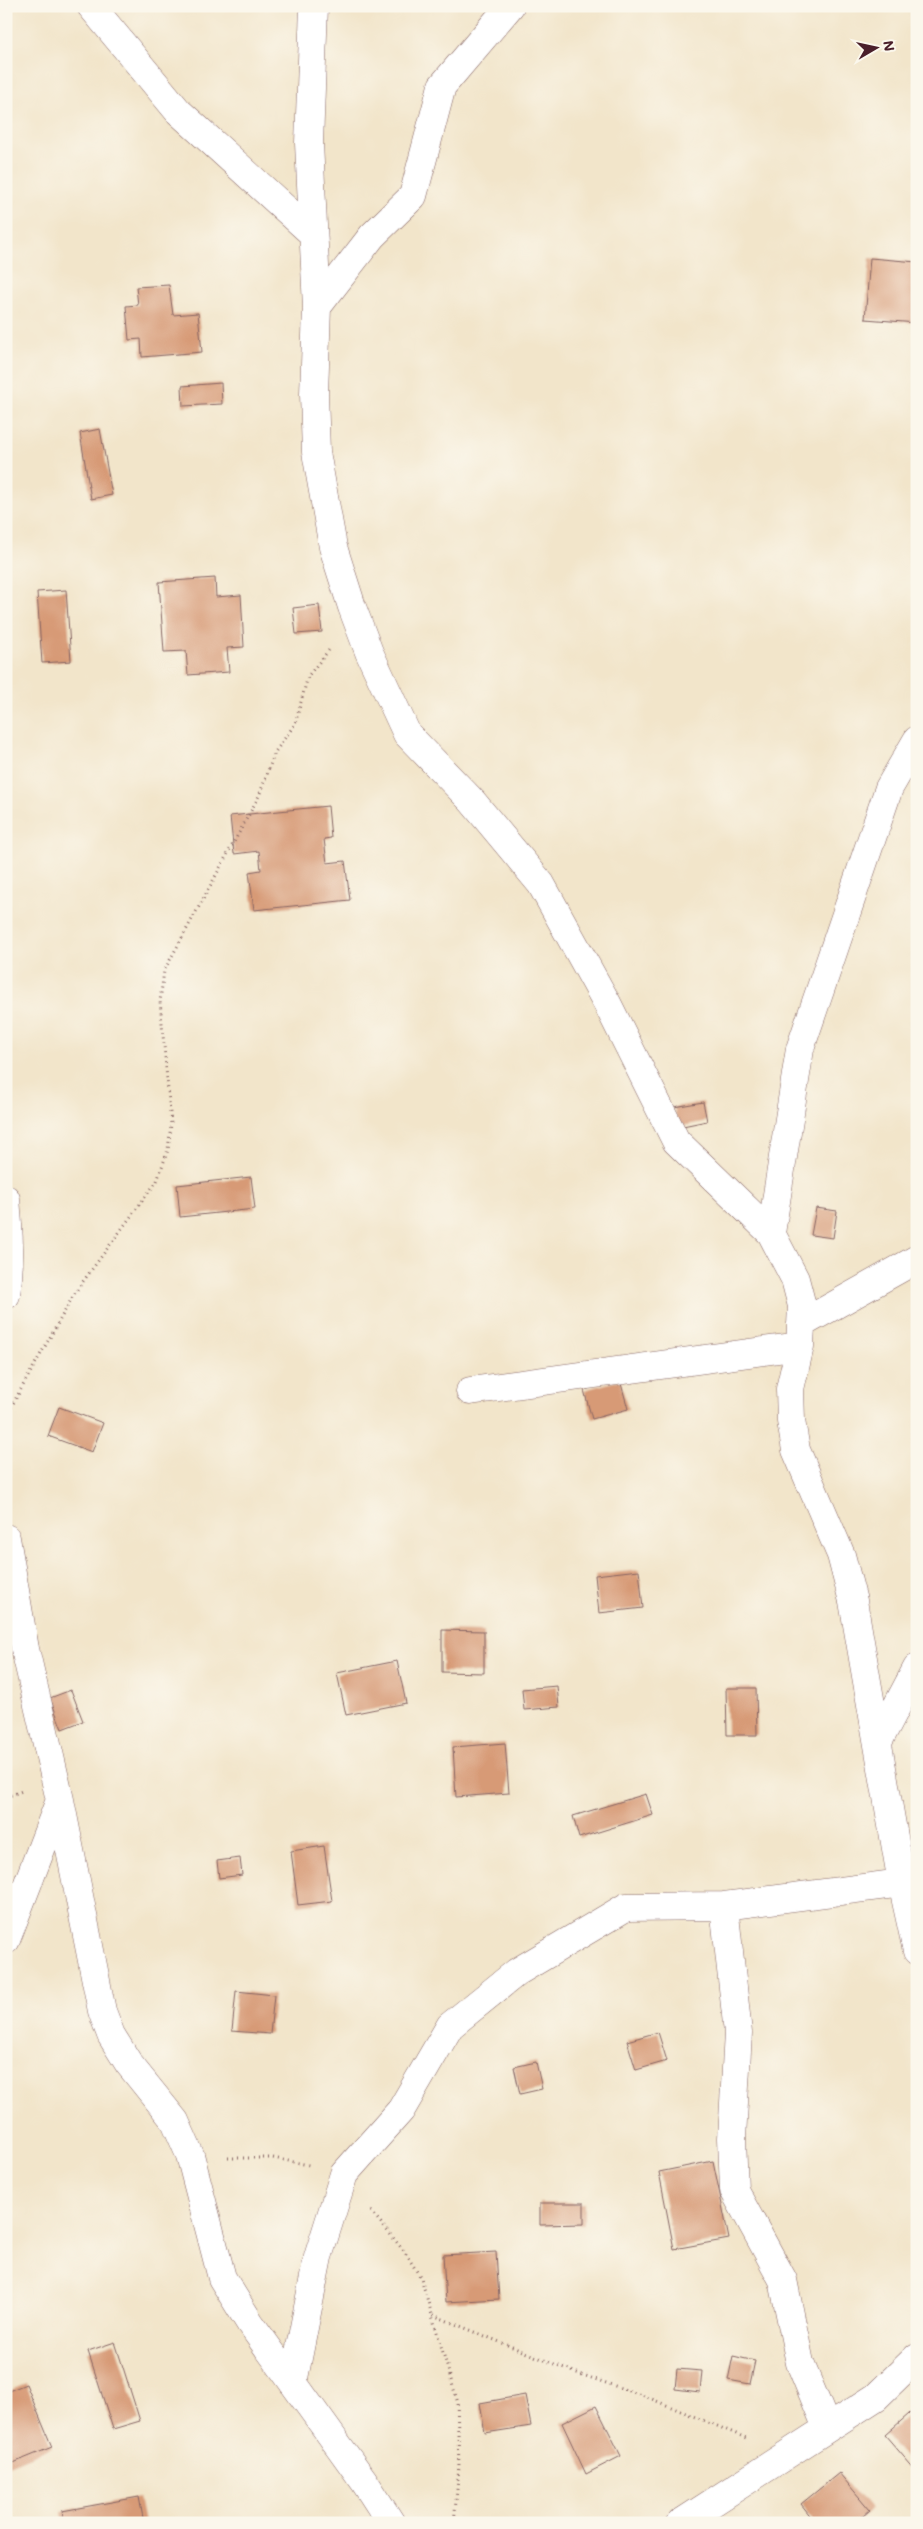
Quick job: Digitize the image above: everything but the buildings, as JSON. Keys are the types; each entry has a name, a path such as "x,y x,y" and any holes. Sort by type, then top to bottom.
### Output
{"street":[{"path":"91,6 178,111 313,234"},
{"path":"314,6 309,143 317,307 314,394 316,452 333,547 369,652 407,734 472,801 541,884 607,1003 676,1141 771,1232 795,1279 802,1306 800,1335 790,1389 791,1421 796,1450 841,1555 853,1601 902,1883 917,1951"},
{"path":"317,307 372,236 413,196 442,86 510,6"},
{"path":"771,1232 800,1049 889,788 917,740"},
{"path":"6,1199 10,1242 6,1295"},
{"path":"470,1391 800,1335 917,1259"},
{"path":"6,1538 15,1639 60,1800 102,2011 111,2035 129,2064 174,2121 190,2155 222,2278 250,2323 364,2481 391,2523"},
{"path":"878,1742 917,1668"},
{"path":"6,1940 60,1800"},
{"path":"293,2383 318,2258 344,2174 401,2110 450,2026 517,1972 626,1907 724,1906 902,1883"},
{"path":"724,1906 738,2032 732,2138 734,2190 783,2280 800,2363 828,2428"},
{"path":"681,2523 876,2397 917,2357"}],"path":[{"path":"6,1416 76,1291 157,1180 168,1150 171,1124 160,1001 164,971 259,796 275,752 295,724 308,676 331,648 344,645 369,652"},
{"path":"190,2155 273,2158 299,2162 324,2170 342,2182 363,2202 404,2251 421,2278 457,2400 459,2467 454,2523"},
{"path":"432,2315 574,2372 647,2397 787,2454"}]}
